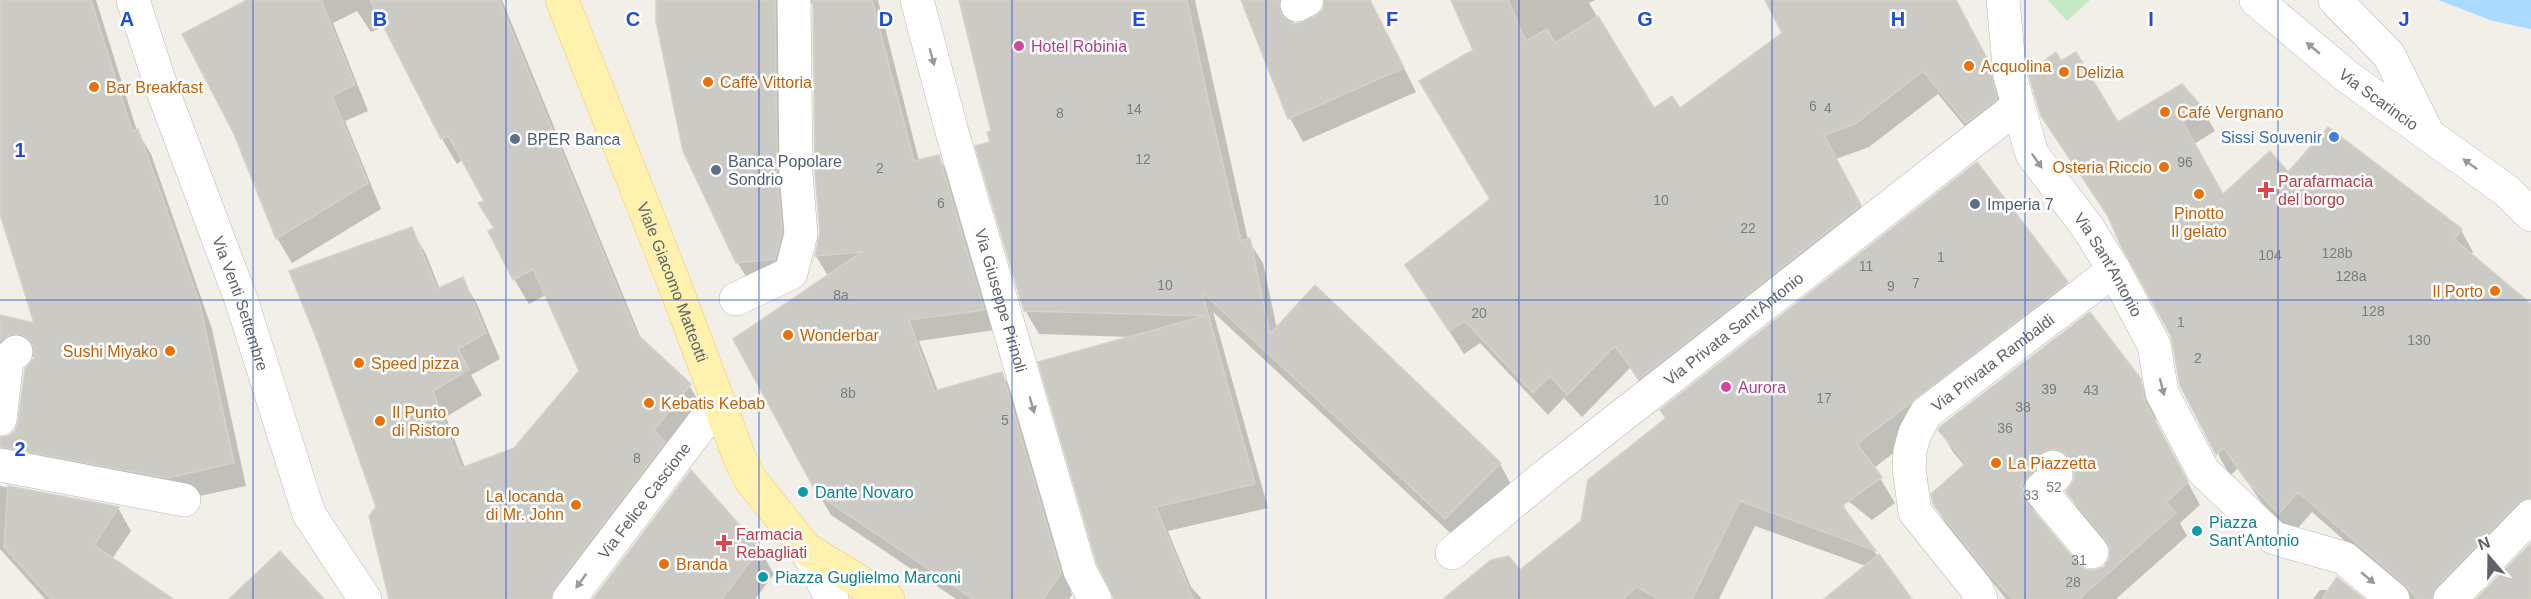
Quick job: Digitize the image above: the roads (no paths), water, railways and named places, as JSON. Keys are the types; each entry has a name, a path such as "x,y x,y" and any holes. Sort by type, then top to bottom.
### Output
{"main road":[{"name":"Viale Giacomo Matteotti","path":"562,0 740,459 750,479 806,549 888,599"}],"street":[{"name":"Via Venti Settembre","path":"133,0 161,86 242,302 309,514 365,599"},
{"path":"736,299 791,273 801,234 795,162 794,0"},
{"name":"Via Giuseppe Pirinoli","path":"917,0 952,132 1080,571 1095,599"},
{"path":"2003,0 2010,76 2018,106"},
{"name":"Via Scarincio","path":"2256,0 2349,78 2519,192 2531,215"},
{"path":"2335,0 2389,55 2427,132"},
{"name":"Via Sant'Antonio","path":"2018,106 2032,154 2088,228 2114,270 2154,345 2162,393 2203,471 2274,538 2344,558 2393,599"},
{"name":"Via Privata Sant'Antonio","path":"1452,553 1545,476 2018,106"},
{"name":"Via Privata Rambaldi","path":"1981,599 1976,588 1915,512 1909,469 1910,451 1915,433 1926,413 2114,270"},
{"path":"0,419 7,360 16,352"},
{"name":"Via Felice Cascione","path":"568,599 719,402"},
{"path":"0,465 184,500"},
{"path":"2053,467 2056,475 2040,490 2092,552"},
{"path":"2450,599 2531,516"},
{"path":"806,549 832,599"}],"water":[{"path":"2438,0 2531,0 2531,29 2493,21"}],"place":[{"name":"Hotel Robinia","path":"1019,46"},
{"name":"Acquolina","path":"1969,66"},
{"name":"Delizia","path":"2064,72"},
{"name":"Caffè Vittoria","path":"708,82"},
{"name":"Bar Breakfast","path":"94,87"},
{"name":"Café Vergnano","path":"2165,112"},
{"name":"Sissi Souvenir","path":"2334,137"},
{"name":"BPER Banca","path":"515,139"},
{"name":"Osteria Riccio","path":"2164,167"},
{"name":"Banca Popolare Sondrio","path":"716,170"},
{"name":"Parafarmacia del borgo","path":"2266,190"},
{"name":"Pinotto Il gelato","path":"2199,194"},
{"name":"Imperia 7","path":"1975,204"},
{"name":"Il Porto","path":"2495,291"},
{"name":"Wonderbar","path":"788,335"},
{"name":"Sushi Miyako","path":"170,351"},
{"name":"Speed pizza","path":"359,363"},
{"name":"Aurora","path":"1726,387"},
{"name":"Kebatis Kebab","path":"649,403"},
{"name":"Il Punto di Ristoro","path":"380,421"},
{"name":"La Piazzetta","path":"1996,463"},
{"name":"Dante Novaro","path":"803,492"},
{"name":"La locanda di Mr. John","path":"576,505"},
{"name":"Piazza Sant'Antonio","path":"2197,531"},
{"name":"Farmacia Rebagliati","path":"724,543"},
{"name":"Branda","path":"664,564"},
{"name":"Piazza Guglielmo Marconi","path":"763,577"}]}
